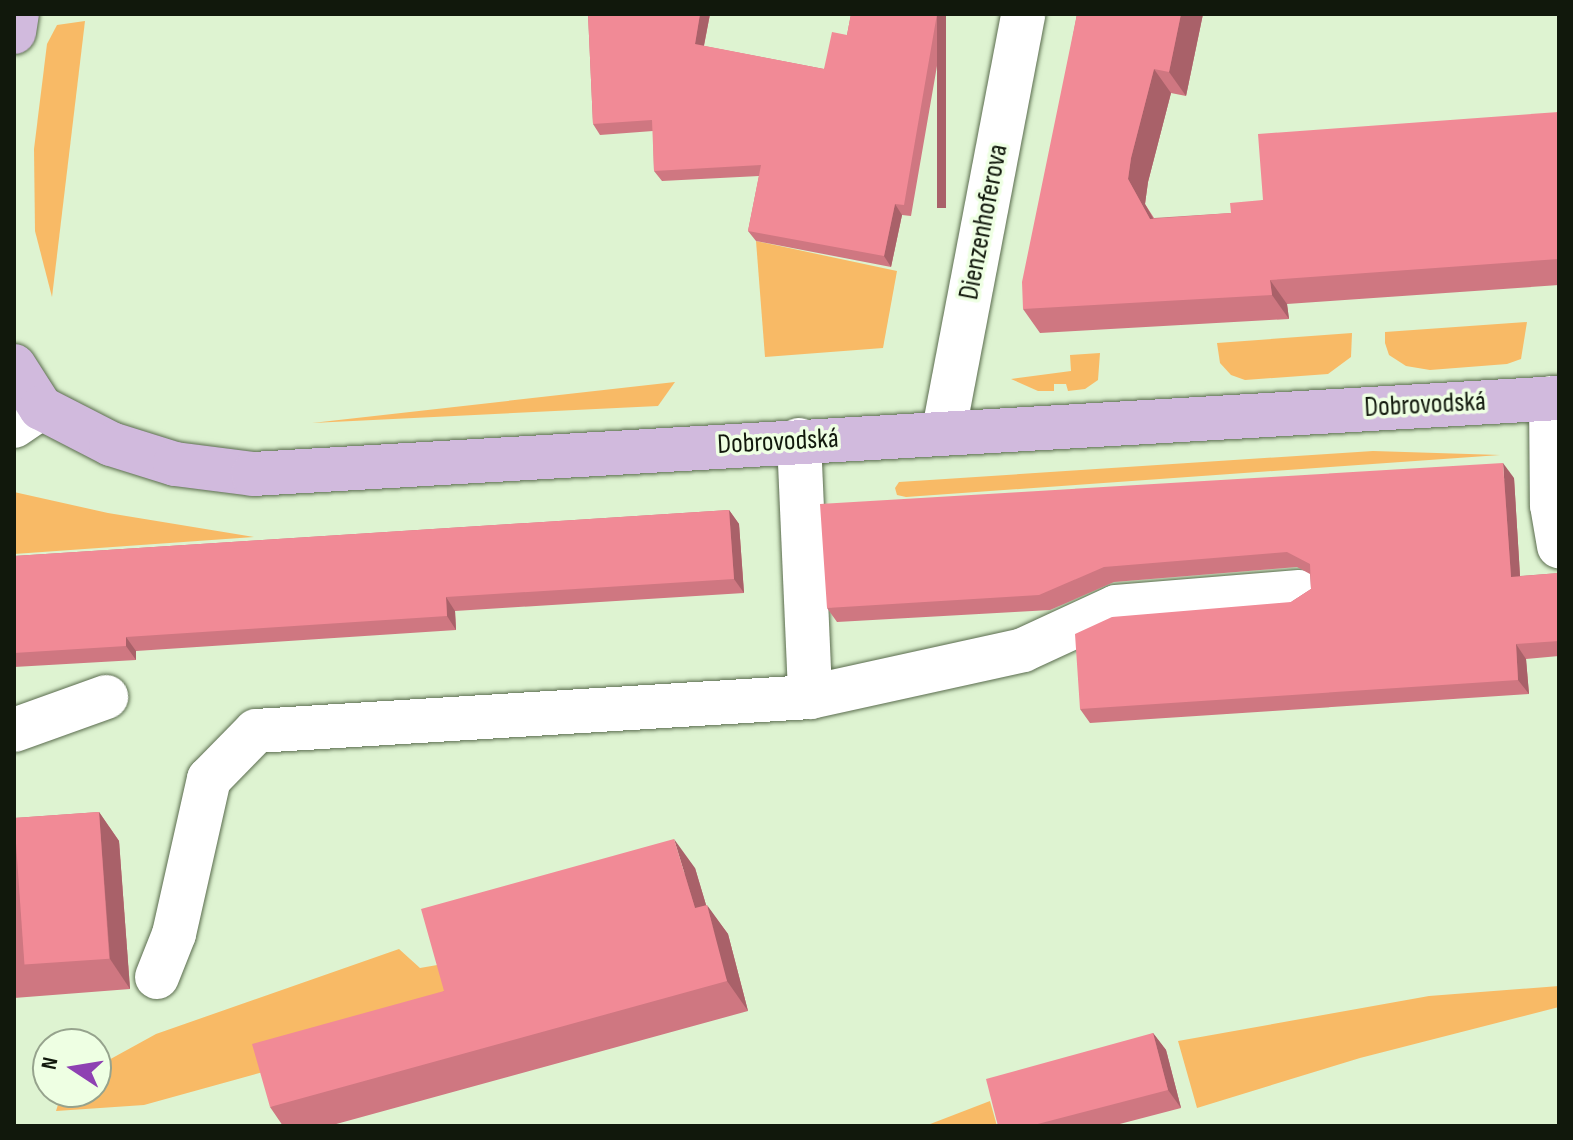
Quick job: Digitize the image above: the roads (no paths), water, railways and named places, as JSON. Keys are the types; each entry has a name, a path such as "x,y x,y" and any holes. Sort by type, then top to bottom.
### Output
{"main road":[{"path":"14,32 17,14"},
{"path":"14,366 28,417"},
{"name":"Dobrovodská","path":"28,417 175,464 253,474 944,430 1555,398"}],"street":[{"name":"Dienzenhoferova","path":"944,430 1023,14"},
{"path":"1555,398 1552,505 1559,546"},
{"path":"799,440 810,697"},
{"path":"157,977 174,934 209,779 256,731 810,697 1023,650 1116,607 1299,592"},
{"path":"14,730 106,697"}]}
